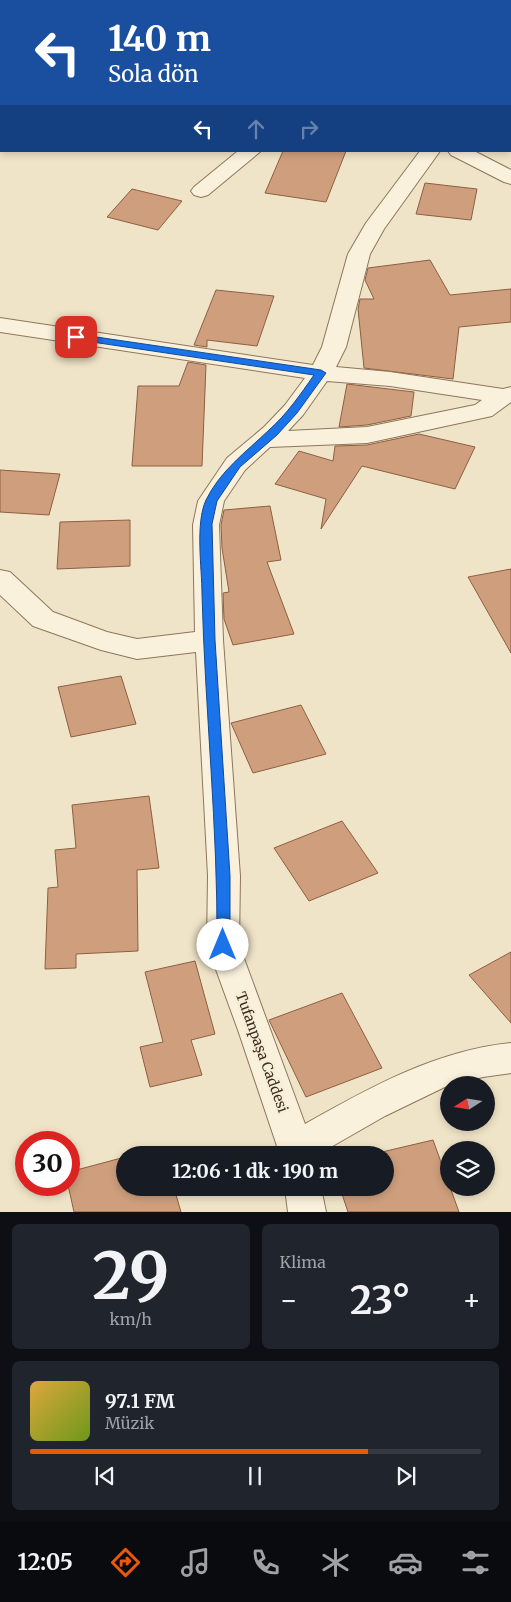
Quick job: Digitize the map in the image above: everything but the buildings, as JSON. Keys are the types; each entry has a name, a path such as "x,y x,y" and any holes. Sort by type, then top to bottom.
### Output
{"street":[{"path":"201,191 250,152"},
{"name":"Tufanpaşa Caddesi","path":"295,1146 223,945 224,876 209,640 206,524 211,501 236,464 264,440 294,410 321,373 334,347 359,254 374,228 429,152"},
{"path":"460,152 511,178"},
{"path":"0,326 321,373 390,379 507,395"},
{"path":"264,440 367,435 483,411 507,395"},
{"path":"0,579 44,619 101,640 137,649 209,640"},
{"path":"306,1146 421,1080 488,1059 511,1058"},
{"path":"304,1196 307,1212"}],"route":[{"path":"76,337 321,373 294,410 273,432 236,464 211,501 206,524 209,640 224,876 223,945"}]}
